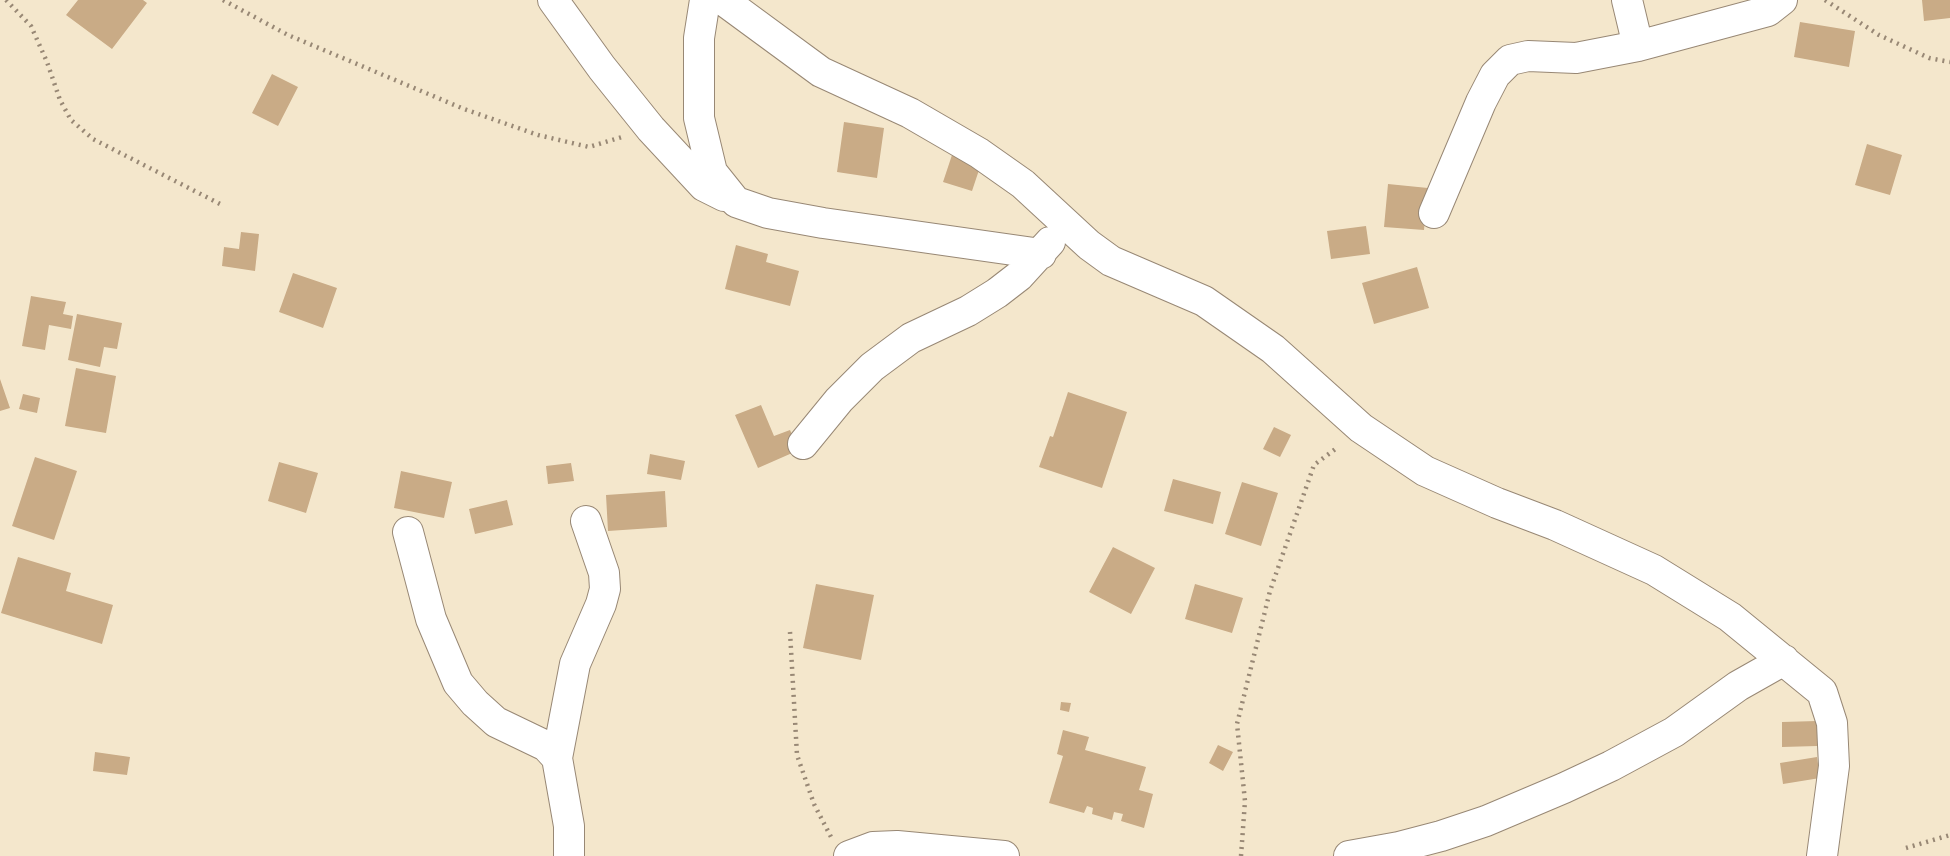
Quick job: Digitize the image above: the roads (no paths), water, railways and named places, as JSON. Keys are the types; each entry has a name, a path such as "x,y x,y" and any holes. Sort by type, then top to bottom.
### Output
{"street":[{"path":"553,0 602,68 651,129 704,186 768,213 1041,254"},
{"path":"705,0 699,38 699,118 712,172 737,202"},
{"path":"723,0 821,72 910,113 979,153 1023,184 1089,245 1111,261 1214,307 1273,349 1361,428 1425,471 1654,570 1730,617 1822,692 1832,723 1834,766 1822,856"},
{"path":"1627,0 1638,46"},
{"path":"1434,213 1481,102 1495,75 1510,60 1528,56 1576,58 1638,46 1768,11 1782,0"},
{"path":"803,444 839,400 872,367 911,338 968,311 997,293 1041,254 1066,222"},
{"path":"569,856 569,826 557,758 575,664 605,589 604,573 586,521"},
{"path":"408,532 431,619 458,683 496,722 546,746 557,758"},
{"path":"1349,856 1441,836 1486,821 1564,788 1674,732 1738,686 1784,660"},
{"path":"842,851 897,846 1003,856"}]}
